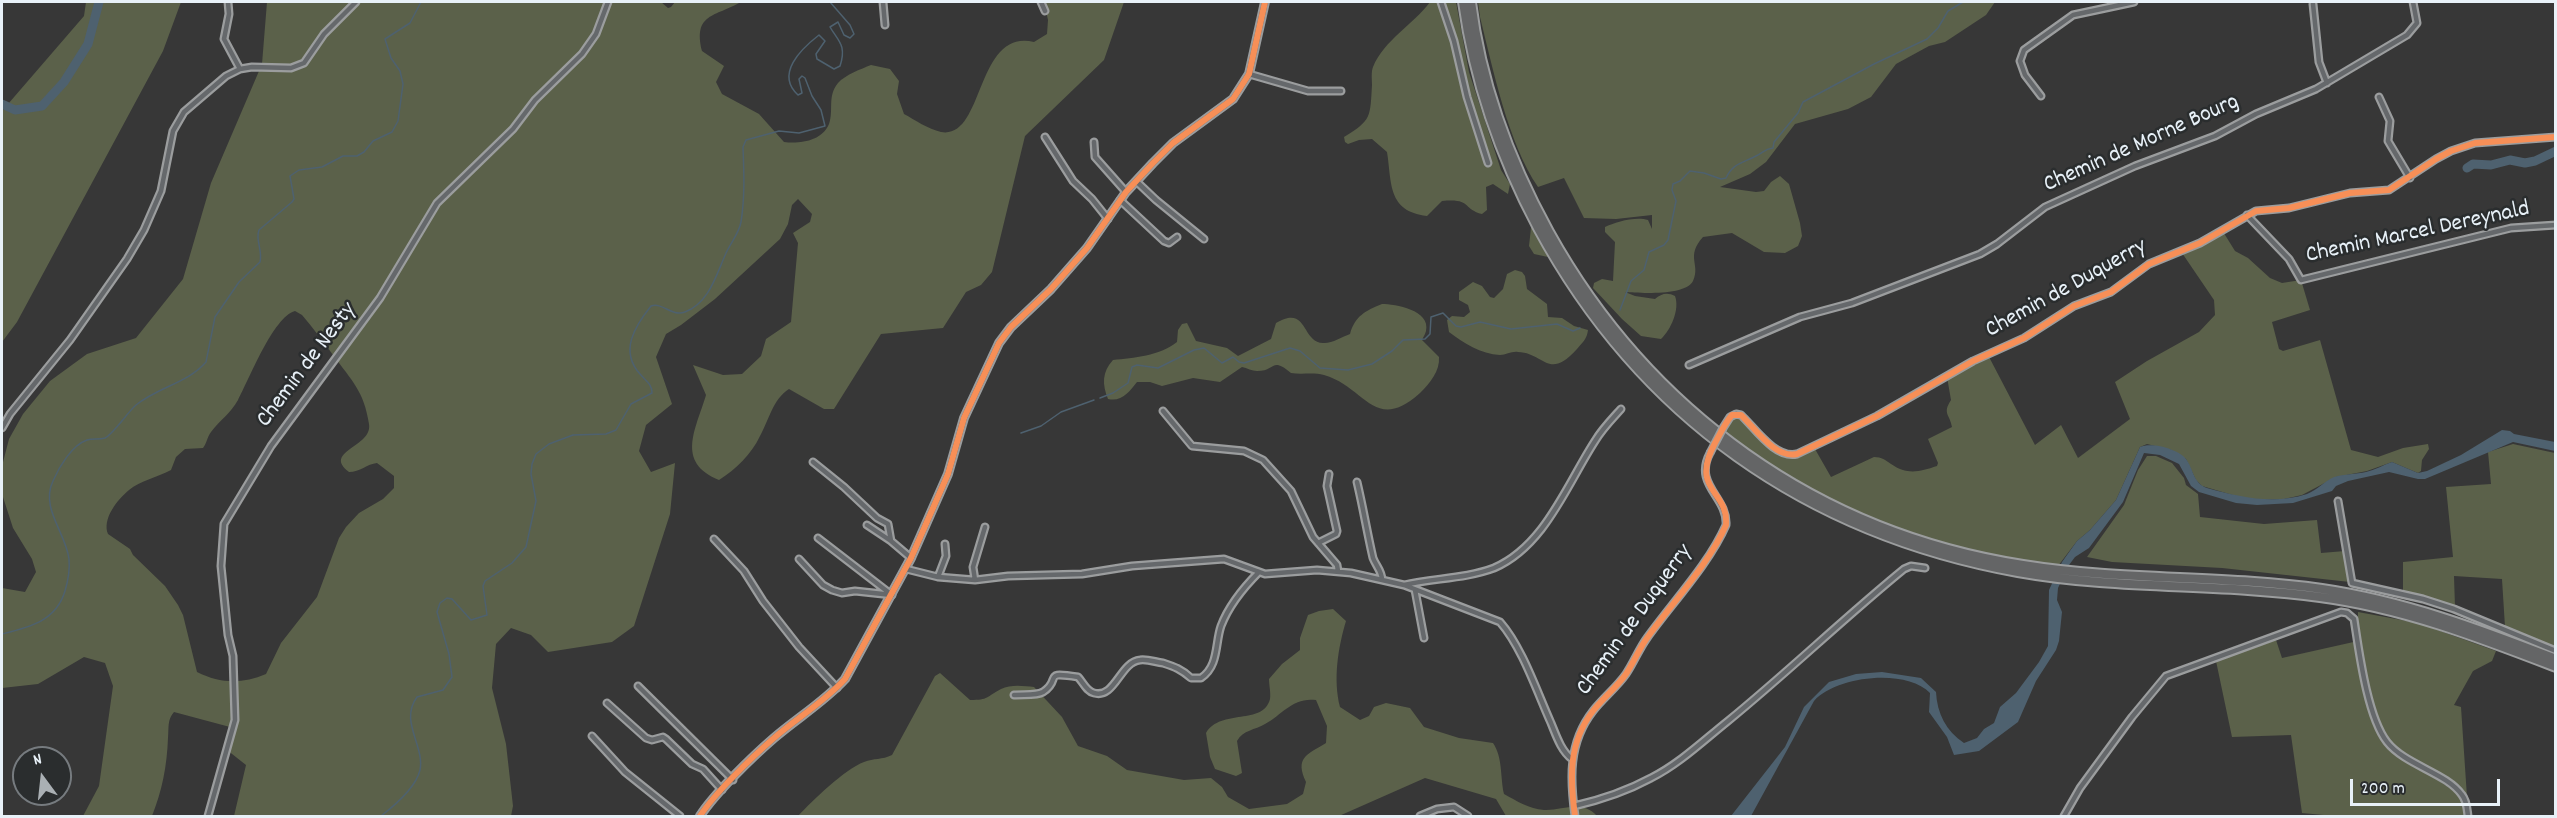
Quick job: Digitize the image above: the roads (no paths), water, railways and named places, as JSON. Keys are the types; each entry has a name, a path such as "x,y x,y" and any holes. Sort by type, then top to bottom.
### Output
{"highway":[{"path":"1463,2 1475,64 1490,116 1511,172 1554,258 1583,303 1605,333 1658,392 1690,421 1740,460 1807,501 1848,521 1932,552 1980,564 2071,575 2255,590 2365,604 2450,627 2556,667"},
{"path":"1471,2 1491,95 1530,195 1560,252 1587,295 1618,336 1663,386 1736,448 1810,494 1851,515 1945,547 2051,573"},
{"path":"2071,575 2274,584 2369,597 2442,617 2556,659"}],"street":[{"path":"228,2 229,14 225,39 240,69"},
{"path":"2,428 10,414 70,340 144,230 160,191 176,122 184,112 226,76 240,69 291,68 304,63 324,34 356,2"},
{"name":"Chemin de Nesty","path":"208,816 235,720 233,657 228,635 221,566 224,524 271,446 380,298 437,203 513,129 535,100 582,54 596,34 608,2"},
{"path":"883,2 885,25"},
{"path":"1041,2 1045,11"},
{"path":"700,816 722,790 773,739 837,688 862,652 911,558 948,474 964,418 999,342 1087,248 1126,192 1169,146 1226,106 1249,74 1265,2"},
{"path":"1441,2 1488,163"},
{"path":"2041,96 2025,75 2020,61 2024,50 2073,15 2134,2"},
{"name":"Chemin de Morne Bourg","path":"1689,365 1800,317 1852,303 1980,254 1997,244 2045,207 2135,165 2215,136 2256,114 2327,83 2371,58 2413,30 2417,23 2413,2"},
{"path":"2313,4 2319,62 2327,83"},
{"path":"1249,74 1308,91 1341,91"},
{"path":"2379,98 2390,121 2388,141 2410,178"},
{"name":"Chemin de Duquerry","path":"1575,816 1572,759 1581,729 1592,712 1626,674 1647,637 1664,618 1724,528 1726,516 1707,481 1705,466 1730,417 1736,414 1741,415 1775,448 1785,454 1797,453 1877,416 1973,361 2024,338 2074,306 2111,292 2149,264 2200,243 2256,211 2289,208 2350,193 2389,190 2451,151 2475,143 2556,137"},
{"path":"1045,138 1073,181 1092,199 1107,219"},
{"path":"1094,142 1095,157 1126,192"},
{"path":"1136,181 1156,201 1204,239"},
{"path":"1120,200 1164,241 1169,243 1177,237"},
{"name":"Chemin Marcel Dereynald","path":"2247,215 2289,259 2301,280 2511,228 2556,225"},
{"path":"1404,585 1482,572 1506,561 1522,550 1546,522 1596,439 1621,409"},
{"path":"1163,411 1192,446 1244,451 1263,460 1291,491 1318,543 1337,565 1338,571"},
{"path":"813,462 877,518 888,524 891,541"},
{"path":"1318,543 1337,531 1327,486 1329,474"},
{"path":"1357,482 1366,529 1382,580"},
{"path":"2338,501 2352,583 2405,594 2454,609 2556,651"},
{"path":"867,525 911,558"},
{"path":"975,580 973,567 985,527"},
{"path":"714,538 744,571 763,601 799,647 837,688"},
{"path":"818,538 892,595"},
{"path":"938,577 946,556 945,544"},
{"path":"799,559 823,585 832,590 842,593 855,591 892,595"},
{"path":"906,569 938,577 975,580 1019,575 1082,574 1131,566 1224,559 1259,572 1338,571 1404,585 1500,622 1523,662 1560,744 1572,759"},
{"path":"1574,807 1631,788 1652,778 1679,760 1780,678 1859,605 1904,568 1911,566 1925,568"},
{"path":"1014,694 1040,694 1047,689 1054,675 1058,674 1078,677 1089,691 1096,694 1102,693 1110,688 1130,663 1138,660 1177,666 1191,678 1201,678 1209,670 1216,655 1221,627 1233,602 1259,572"},
{"path":"1415,590 1425,638"},
{"path":"2064,816 2080,788 2132,717 2166,676 2342,612 2348,613 2354,619 2356,644 2382,734 2396,751 2459,791 2466,801 2468,816"},
{"path":"638,686 733,780"},
{"path":"607,703 646,738 652,740 663,737 666,739 692,764 703,769 722,790"},
{"path":"592,736 626,772 680,816"},
{"path":"1420,816 1437,809 1454,807 1468,816"}],"water":[{"path":"2502,430 2555,442 2555,451 2513,442 2425,479 2389,472 2348,481 2336,486 2332,491 2293,503 2257,505 2236,503 2199,492 2191,486 2179,464 2160,455 2144,453 2123,502 2089,548 2075,557 2058,588 2057,600 2062,612 2059,641 2056,650 2036,681 2018,722 1979,751 1954,755 1947,737 1929,712 1930,693 1919,685 1905,680 1871,678 1838,686 1824,692 1814,701 1751,816 1731,816 1785,747 1804,707 1829,682 1856,674 1882,672 1921,678 1936,692 1938,707 1947,727 1964,743 1977,738 1984,729 1994,723 2000,707 2016,693 2048,646 2049,590 2062,562 2077,541 2090,530 2116,500 2140,447 2158,446 2182,455 2189,463 2199,483 2207,488 2244,497 2282,499 2307,494 2334,477 2366,472 2392,462 2418,473 2427,471 2461,455"}],"waterway":[{"path":"2,104 15,110 42,106 64,82 88,44 99,2"},
{"path":"2,634 41,621 55,609 65,591 69,559 52,511 50,491 67,457 81,443 89,439 105,438 136,405 191,375 206,362 215,317 239,282 260,262 259,230 294,199 290,176 299,170 322,167 343,156 357,156 364,152 373,141 392,132 398,121 403,84 400,71 391,58 385,39 410,23 421,2"},
{"path":"381,816 398,802 414,783 420,770 421,761 411,724 412,706 417,697 443,690 452,677 449,654 437,612 440,603 447,598 452,599 471,620 487,615 483,586 485,581 512,563 526,547 536,501 531,474 536,454 549,444 573,435 606,434 616,430 631,404 652,393 650,385 634,365 631,356 630,348 635,330 651,306 659,306 675,313 685,312 701,302 712,286 741,222 744,194 743,147 746,140 779,131 799,133 825,126 821,110 805,78 802,76 799,79 802,93 798,95 789,79 793,62 819,35 825,41 816,54 817,59 834,69 840,66 842,48 830,27 838,22 844,35 850,38 854,34 850,25 830,2"},
{"path":"1620,310 1631,281 1644,270 1649,252 1664,245 1668,240 1676,201 1672,190 1673,184 1680,181 1690,171 1721,179 1726,178 1735,166 1773,148 1774,142 1798,113 1803,102 1927,39 1938,28 1948,11 1963,2"},
{"path":"2467,168 2473,164 2491,165 2510,160 2525,163 2556,151"},
{"path":"1100,398 1128,383 1132,367 1137,365 1158,368 1194,350 1204,348 1222,363 1233,357 1244,363 1290,348 1300,351 1320,368 1348,370 1372,364 1392,351 1403,340 1425,339 1430,334 1431,317 1443,313 1456,326 1461,327 1480,322 1511,329 1557,324 1573,331 1580,328"},
{"path":"1021,433 1041,426 1061,412 1094,400"}]}
